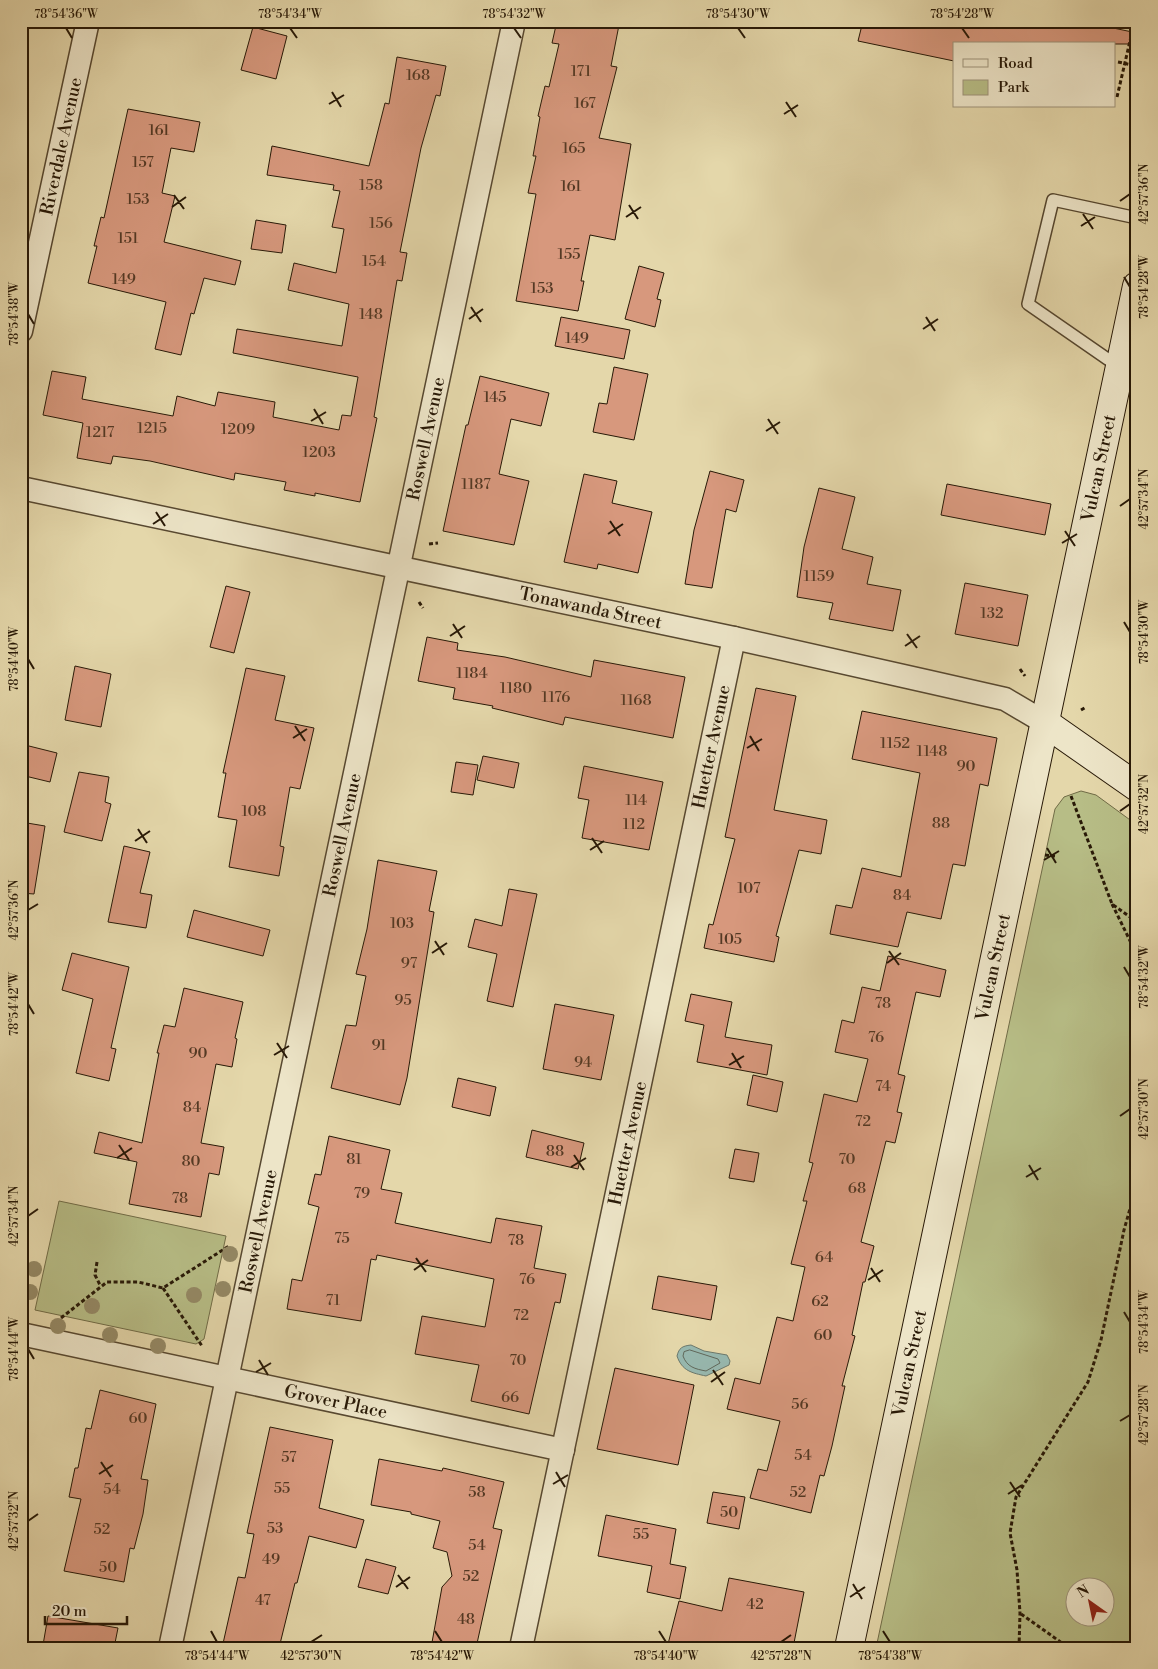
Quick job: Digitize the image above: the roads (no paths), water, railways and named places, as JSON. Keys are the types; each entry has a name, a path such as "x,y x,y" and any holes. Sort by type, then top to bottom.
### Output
{"street":[{"name":"Riverdale Avenue","path":"21,331 88,21"},
{"name":"Roswell Avenue","path":"170,1648 514,21"},
{"name":"Vulcan Street","path":"849,1648 1120,367 1134,317 1137,286"},
{"name":"Tonawanda Street","path":"21,488 734,638 1005,699 1044,722 1137,788"},
{"name":"Huetter Avenue","path":"521,1648 734,638"},
{"name":"Grover Place","path":"21,1334 563,1450"}],"lane":[{"path":"1120,367 1028,304 1053,200 1137,218"}],"water":[{"path":"691,1345 704,1351 727,1355 730,1361 729,1365 706,1376 688,1370 682,1365 677,1356 681,1348"}]}
